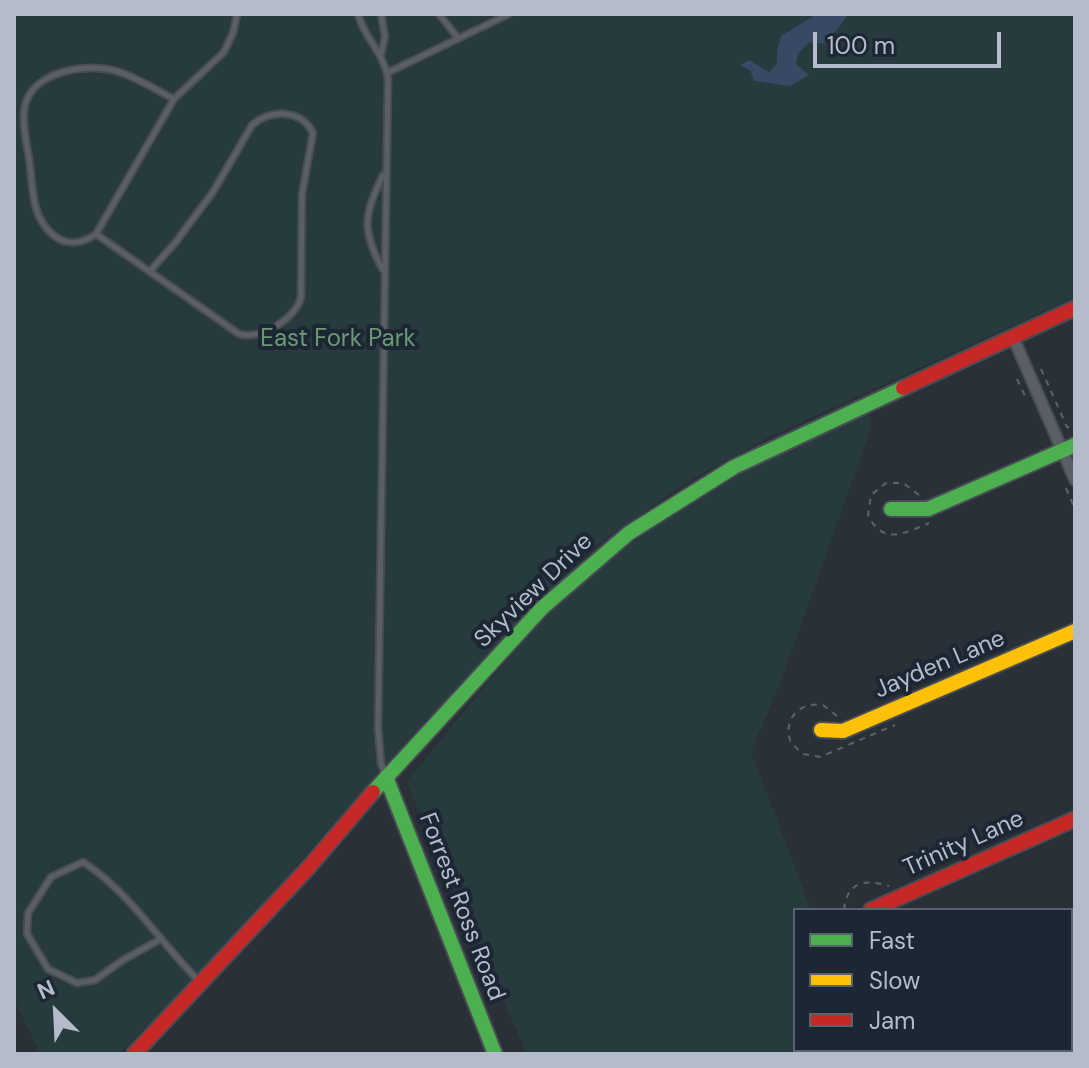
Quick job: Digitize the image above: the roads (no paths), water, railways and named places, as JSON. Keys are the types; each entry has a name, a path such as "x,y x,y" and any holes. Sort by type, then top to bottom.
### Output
{"street":[{"name":"Skyview Drive","path":"134,1054 308,868 386,777 542,608 606,551 641,524 734,467 1075,308"},
{"path":"1013,337 1068,447 1075,480"},
{"path":"891,509 928,509 1068,447"},
{"name":"Jayden Lane","path":"821,730 843,731 1075,631"},
{"name":"Forrest Ross Road","path":"386,777 495,1054"},
{"name":"Trinity Lane","path":"875,908 1075,819"}],"lane":[{"path":"174,99 118,71 96,67 50,77 33,88 28,97 25,123 34,200 41,220 53,235 68,243 83,241 96,234 174,99 224,52 237,14"},
{"path":"358,14 365,35 381,54 387,73 378,728 381,763 386,777"},
{"path":"381,14 385,37 381,54"},
{"path":"439,14 458,38"},
{"path":"387,73 509,14"},
{"path":"96,234 239,334 256,333 279,323 294,313 301,297 302,194 313,133 306,122 279,113 252,125 196,215 151,270"},
{"path":"385,170 371,200 366,226 370,246 385,273"},
{"path":"159,940 95,980 77,983 48,969 27,934 28,913 51,877 83,862 100,873 121,894 159,940 201,983"}],"water":[{"path":"817,14 849,14 826,44 809,42 798,54 796,64 809,75 790,86 754,81 750,70 740,65 749,60 769,72 777,64 781,36"}],"park label":[{"name":"East Fork Park","path":"338,340"}]}
